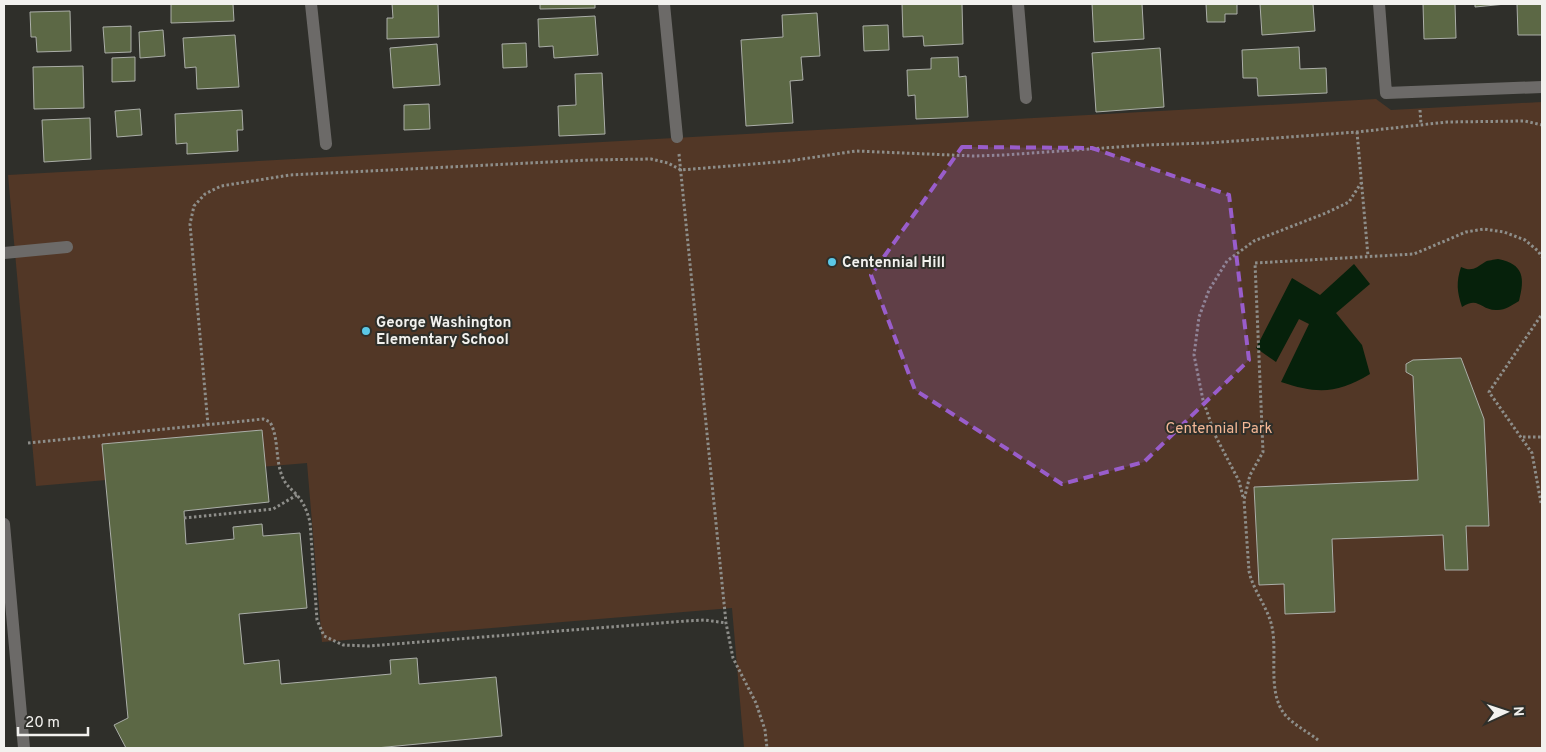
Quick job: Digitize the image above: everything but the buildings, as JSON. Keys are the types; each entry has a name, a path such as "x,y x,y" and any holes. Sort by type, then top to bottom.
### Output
{"street":[{"path":"311,4 326,144"},
{"path":"664,4 677,138"},
{"path":"1018,4 1026,98"},
{"path":"1379,4 1386,93 1542,87"},
{"path":"4,253 67,248"},
{"path":"4,524 24,748"}],"path":[{"path":"208,425 190,224 194,206 205,194 221,186 260,178 290,175 588,160 651,159 668,163 680,170 788,161 856,151 974,156 1004,155 1357,132 1447,122 1525,121 1542,125"},
{"path":"1357,132 1368,256"},
{"path":"677,138 726,623 733,658 756,703 765,730 767,748"},
{"path":"1318,740 1286,716 1275,693 1274,642 1268,615 1251,581 1244,500 1239,481 1215,435 1203,400 1194,354 1199,317 1209,290 1227,261 1254,240 1326,213 1349,202 1361,183"},
{"path":"1244,500 1250,475 1264,452 1255,263 1414,254 1466,232 1484,229 1504,232 1525,240 1542,257"},
{"path":"1541,502 1532,453 1489,392 1542,314"},
{"path":"28,443 263,419 270,422 275,430 282,476 288,487 297,495 306,508 310,522 317,620 324,636 343,645 370,646 686,621 705,620 726,623"},
{"path":"1523,438 1542,437"},
{"path":"184,518 273,509 297,495"}],"highlighted area":[{"path":"962,147 1092,148 1229,195 1249,360 1144,462 1062,484 915,390 871,275"}],"green space":[{"name":"Centennial Park","path":"1376,99 1391,110 1542,102 1542,748 744,748 732,608 322,642 307,463 36,486 8,175"}],"shaded area":[{"path":"1498,259 1507,261 1518,268 1522,279 1519,301 1502,310 1486,308 1476,303 1462,307 1458,287 1461,267 1474,269 1486,261"},
{"path":"1354,264 1370,284 1336,313 1362,345 1370,374 1358,381 1327,390 1305,389 1281,382 1309,324 1299,319 1276,362 1256,348 1292,278 1320,295"}],"place":[{"name":"Centennial Hill","path":"832,262"},
{"name":"George Washington Elementary School","path":"366,331"}]}
